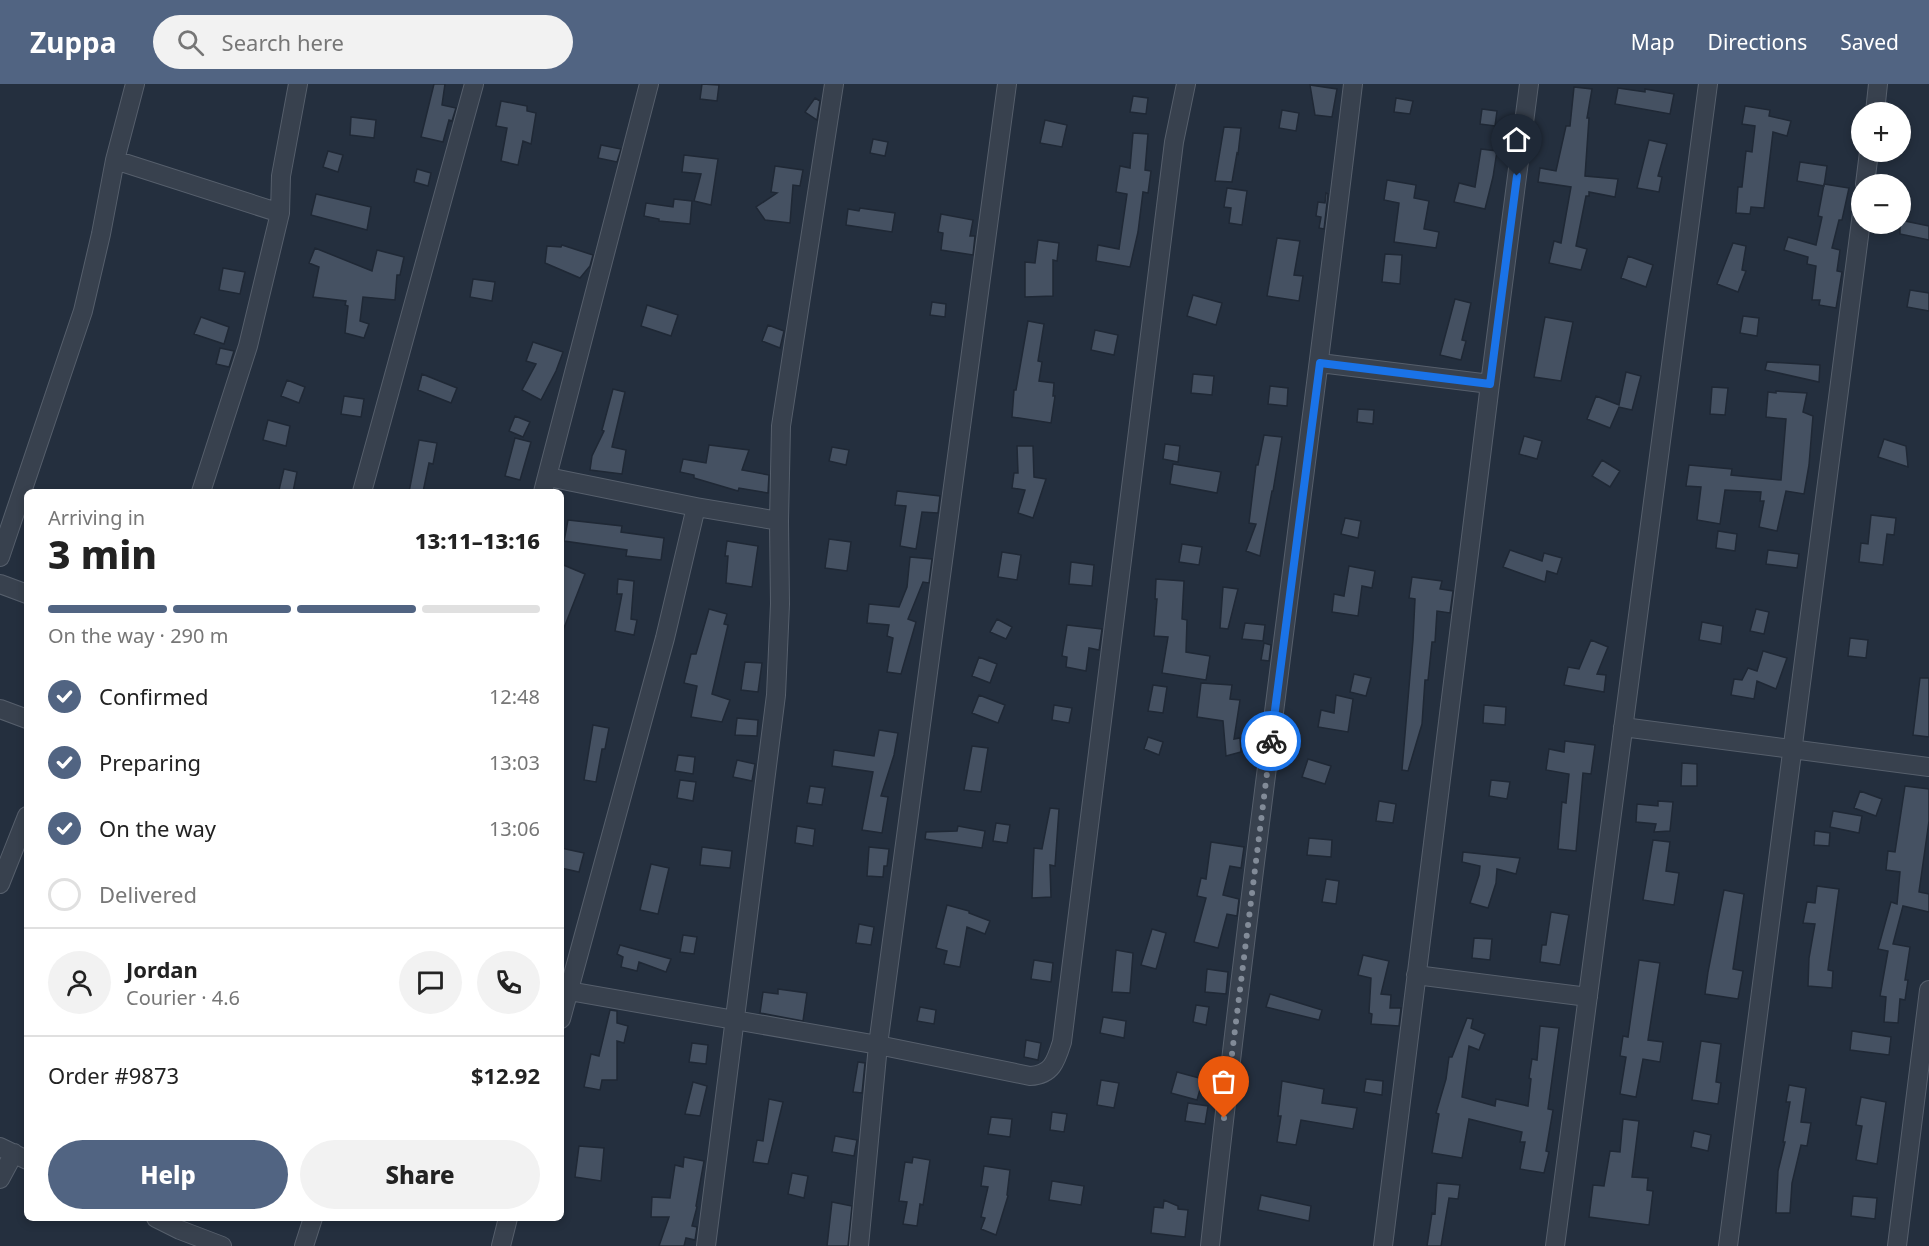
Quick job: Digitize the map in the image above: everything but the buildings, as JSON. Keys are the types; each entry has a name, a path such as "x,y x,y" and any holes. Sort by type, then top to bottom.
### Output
{"street":[{"path":"0,557 83,311 115,160 135,84"},
{"path":"202,489 248,346 280,213 281,176 298,84"},
{"path":"363,489 474,84"},
{"path":"649,84 545,485 779,521"},
{"path":"706,1246 776,695 780,604 781,426 834,84"},
{"path":"858,1246 878,1044 1007,84"},
{"path":"569,991 878,1044 1030,1076 1041,1076 1052,1067 1062,1042 1173,154 1186,84"},
{"path":"1210,1246 1231,1053 1320,363 1353,84"},
{"path":"1383,1246 1529,84"},
{"path":"1555,1246 1708,84"},
{"path":"1876,102 1878,84"},
{"path":"115,160 280,213"},
{"path":"1728,1246 1859,234"},
{"path":"1320,363 1490,384"},
{"path":"564,1008 665,638 696,507"},
{"path":"0,584 24,593"},
{"path":"0,709 24,718"},
{"path":"1623,727 1929,767"},
{"path":"0,884 24,824"},
{"path":"1416,975 1588,997"},
{"path":"1897,1246 1929,990"},
{"path":"0,1179 14,1153"},
{"path":"159,1221 175,1238 222,1246"},
{"path":"304,1246 312,1221"},
{"path":"501,1246 507,1221"}],"way so far":[{"path":"1224,1118 1271,741"}],"route":[{"path":"1271,741 1320,363 1490,384 1517,176"}]}
